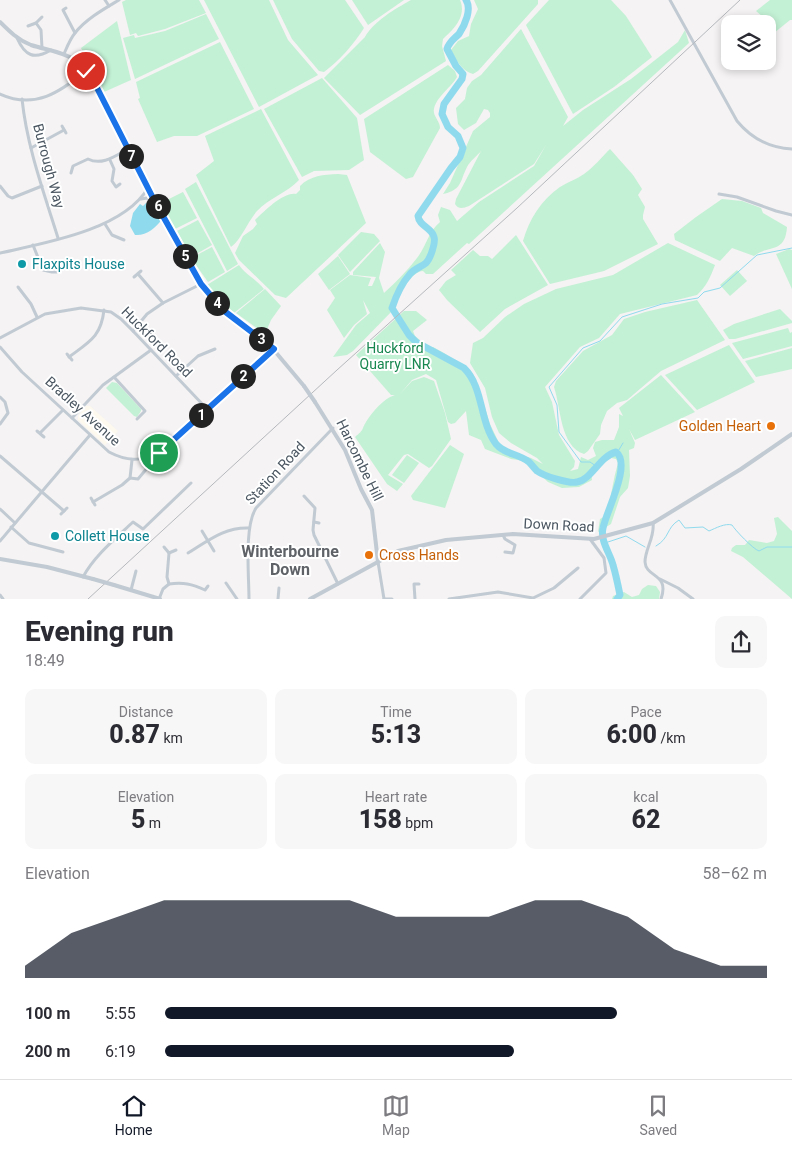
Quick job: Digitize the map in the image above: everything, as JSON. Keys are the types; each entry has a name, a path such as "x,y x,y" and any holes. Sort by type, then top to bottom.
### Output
{"street":[{"path":"105,0 109,6"},
{"path":"64,54 74,33 94,16 120,0"},
{"path":"670,0 736,121 744,130 759,140 776,147 792,149"},
{"path":"66,8 63,10 74,33"},
{"path":"28,26 36,23 42,17"},
{"path":"0,22 17,38 25,51 32,55 39,56 52,50"},
{"path":"36,23 41,30 42,48"},
{"name":"Harcombe Hill","path":"17,38 64,54 75,60 86,71 93,80 154,200 201,284 223,310 274,349 304,386 333,428 372,510 378,562"},
{"path":"0,94 22,99 39,99 56,93 86,71"},
{"name":"Burrough Way","path":"22,99 31,148 58,238"},
{"path":"31,148 64,130"},
{"path":"71,173 73,166 88,159 94,162 110,160 128,149"},
{"path":"110,160 114,169 112,181 116,187 120,184"},
{"path":"0,186 12,198 42,186"},
{"path":"0,253 105,224 140,199 148,188"},
{"path":"719,194 737,197 792,215"},
{"path":"140,199 154,200"},
{"path":"105,224 112,235 124,240"},
{"path":"33,245 43,270 59,272"},
{"path":"138,274 163,303"},
{"path":"133,331 147,314 163,303 201,284"},
{"path":"19,289 32,304 37,317"},
{"name":"Huckford Road","path":"0,338 45,314 82,308 111,312 133,331 207,409"},
{"path":"69,357 96,336 103,322 104,310"},
{"name":"Bradley Avenue","path":"0,348 21,371 109,452 120,458 132,460"},
{"path":"176,376 198,356 211,353 215,349"},
{"path":"93,502 122,485 130,478 132,460 143,459 159,453 274,349"},
{"path":"72,418 103,385 151,350"},
{"path":"114,377 145,412 138,419"},
{"path":"0,397 5,402 8,413 0,424"},
{"path":"44,437 39,432 63,410"},
{"name":"Station Road","path":"249,599 250,528 252,514 333,428"},
{"name":"Down Road","path":"310,599 398,551 412,547 446,540 513,534 592,539 653,524 741,469 792,434"},
{"path":"0,541 90,435"},
{"path":"0,456 64,511"},
{"path":"130,478 138,479 153,461 153,456"},
{"path":"83,577 103,550 133,522 143,528 191,483"},
{"path":"304,496 315,508 314,535 338,584"},
{"path":"0,509 15,522"},
{"path":"314,522 319,523"},
{"path":"653,524 654,531 646,565 660,579 670,586 678,588 693,599"},
{"path":"11,527 29,543 63,552"},
{"path":"188,553 228,530 250,528"},
{"path":"202,531 214,551"},
{"path":"503,535 505,539 515,545 514,553 505,552"},
{"path":"580,599 606,573 604,558 592,539"},
{"path":"164,547 169,553 167,577 169,584"},
{"path":"169,553 176,550"},
{"path":"0,559 47,566 160,599 163,589 169,584 182,582 193,584 205,590 208,586"},
{"path":"378,562 384,599 392,599"},
{"path":"449,599 498,592 533,598 554,588 577,570 571,567"},
{"path":"131,590 136,571"},
{"path":"660,579 664,587 661,599"},
{"path":"226,583 237,599"},
{"path":"415,599 414,584 419,584"},
{"path":"663,591 670,586"},
{"path":"278,599 280,588"},
{"path":"320,594 322,599"},
{"path":"0,595 3,599"}],"shaded area":[{"path":"86,406 90,406 118,431 105,445 78,420 78,416"}],"green space":[{"path":"126,0 199,0 206,13 165,29 138,36 136,33 130,35 122,2"},
{"path":"204,0 269,0 288,40 318,75 259,107"},
{"path":"273,0 345,0 364,28 335,63 324,72 319,71 292,39"},
{"path":"352,0 404,0 368,25"},
{"path":"411,0 460,0 462,6 461,17 443,39 442,46 446,61 360,115 324,78 379,21"},
{"path":"474,0 538,0 538,4 478,71 473,74 463,68 451,50 458,41 469,36 471,24 478,9"},
{"path":"549,0 611,0 626,16 652,57 614,87 573,114 526,25"},
{"path":"770,0 792,0 792,20 776,31 776,15 761,15 756,11"},
{"path":"206,14 219,39 135,79 123,38 134,35 135,38 165,31"},
{"path":"117,21 131,80 104,92 81,48"},
{"path":"521,29 568,117 563,126 583,110 631,79 678,42 685,30 689,43 469,244 467,243 433,274 426,274 423,271 414,275 402,291 395,308 353,351 347,355 333,357 356,325 370,313 363,300 367,314 354,325 344,338 327,310 335,298 330,290 350,275 371,278 368,286 372,286 376,277 353,275 353,272 380,243 385,252 379,278 384,293 420,254 433,230 440,222 438,215 441,207 450,210 457,221 479,202 534,166 546,145 534,164 469,206 460,208 455,204 456,199 481,151 468,165 457,187 443,194 450,183 473,131 490,117 488,110 484,109 476,123 464,130 458,124 456,108 465,99 467,88 472,81 481,75"},
{"path":"220,42 254,109 197,136 174,136 157,142 138,99 140,98 136,82"},
{"path":"448,65 455,71 457,77 434,108 440,128 413,177 406,179 370,152 364,119"},
{"path":"322,78 357,118 364,160 349,170 314,171 302,177 264,109"},
{"path":"261,109 299,180 257,211 238,240 231,247 196,175 214,161 205,136"},
{"path":"610,149 633,175 642,189 638,195 645,207 643,219 658,244 604,271 550,284 523,241 529,226 537,211 553,192 588,171"},
{"path":"347,175 366,223 286,298 275,295 239,260 235,253 243,236 253,229 257,224 255,220 269,207 286,196 296,194 304,182 318,176"},
{"path":"196,182 238,264 227,271 185,189"},
{"path":"183,192 197,218 175,229 161,203"},
{"path":"722,199 742,201 761,208 763,213 787,227 786,236 783,241 780,245 754,256 732,248 720,261 675,240 674,234"},
{"path":"198,220 212,245 191,257 177,231"},
{"path":"361,232 374,234 380,241 350,272 338,255"},
{"path":"516,235 548,285 505,309 480,332 439,290 446,281 456,275 451,270 473,250 480,256 488,256 492,259"},
{"name":"Huckford Quarry LNR","path":"668,243 715,265 708,281 700,292 697,295 620,314 599,338 580,347 545,387 552,402 559,435 575,461 574,467 570,471 578,469 581,457 588,460 596,456 593,448 595,442 614,440 619,427 619,414 623,416 619,408 661,375 695,412 635,440 629,429 635,443 634,448 629,450 630,476 628,488 620,497 611,524 598,532 600,519 607,515 618,463 616,459 611,458 601,465 597,462 591,469 592,480 579,487 562,488 548,482 525,461 511,459 485,449 481,440 469,435 466,411 455,423 451,424 448,422 436,380 426,374 412,380 400,394 412,381 424,377 434,381 445,413 451,439 429,468 408,454 404,455 388,475 403,484 397,491 387,484 355,437 362,431 369,418 379,406 386,399 395,395 391,395 356,355 404,311 416,311 427,320 413,331 415,336 428,347 433,347 444,353 471,371 476,379 490,424 500,445 511,452 543,464 499,433 492,417 485,388 470,363 473,343 483,338 505,317 524,304 556,289 613,275"},
{"path":"212,247 225,272 208,282 191,258"},
{"path":"789,249 792,250 792,289 776,254"},
{"path":"338,256 350,274 329,290 318,274"},
{"path":"239,265 264,289 234,313 207,285"},
{"path":"737,270 747,281 730,296 720,285"},
{"path":"265,289 281,306 271,320 265,334 236,313"},
{"path":"697,300 725,340 661,371 627,400 617,403 607,411 601,425 600,434 588,451 584,454 576,450 570,443 563,425 554,387 556,381 583,351 612,335 624,319"},
{"path":"780,309 792,323 735,339 729,339 723,330 734,324"},
{"path":"788,328 790,333 792,332 792,346 743,359 732,343"},
{"path":"729,345 755,382 697,410 665,375"},
{"path":"792,348 792,369 756,377 745,361"},
{"path":"112,382 117,383 141,409 137,417 106,388"},
{"path":"450,445 464,454 445,508 413,500 411,496"},
{"path":"407,455 419,463 404,483 392,475"},
{"path":"778,517 792,531 792,599 743,557 731,551 736,545 745,545 749,540 767,543 774,541 777,534 774,518"},
{"path":"648,585 656,586 660,592 659,599 612,599 613,596 624,592 632,597 639,595 642,589"}],"water":[{"path":"146,203 149,204 148,207 156,207 162,219 150,231 135,235 130,226 133,213 140,204 143,206"}],"waterway":[{"path":"466,0 468,12 465,22 459,34 450,42 447,49 456,66 463,74 462,79 444,104 442,114 448,127 458,136 463,148 460,157 418,216 421,222 433,234 434,243 431,255 426,263 413,271 407,278 399,290 392,308 409,335 416,342 464,368 475,385 491,435 496,444 503,450 525,459 540,473 568,482 577,482 587,477 605,458 616,452 620,458 620,477 602,533 617,580 620,595 617,599"},
{"path":"596,466 590,462 581,462 559,432 557,405 549,387 583,348 600,341 622,317 662,304 698,298 704,292 720,288 757,255 792,248"},
{"path":"617,453 623,443"},
{"path":"656,546 664,540 672,526 679,520 685,528 703,527 709,531 723,525 732,525 740,535 759,551 767,547 792,547"},
{"path":"605,543 626,536 645,547"}],"railway":[{"path":"88,599 337,370 517,208 740,0"}],"place":[{"name":"Flaxpits House","path":"22,264"},
{"name":"Golden Heart","path":"771,426"},
{"name":"Collett House","path":"55,536"},
{"name":"Cross Hands","path":"369,555"}],"district":[{"name":"Winterbourne Down","path":"290,560"}],"route":[{"path":"86,71 93,80 154,200 201,284 223,310 274,349 159,453"}]}
